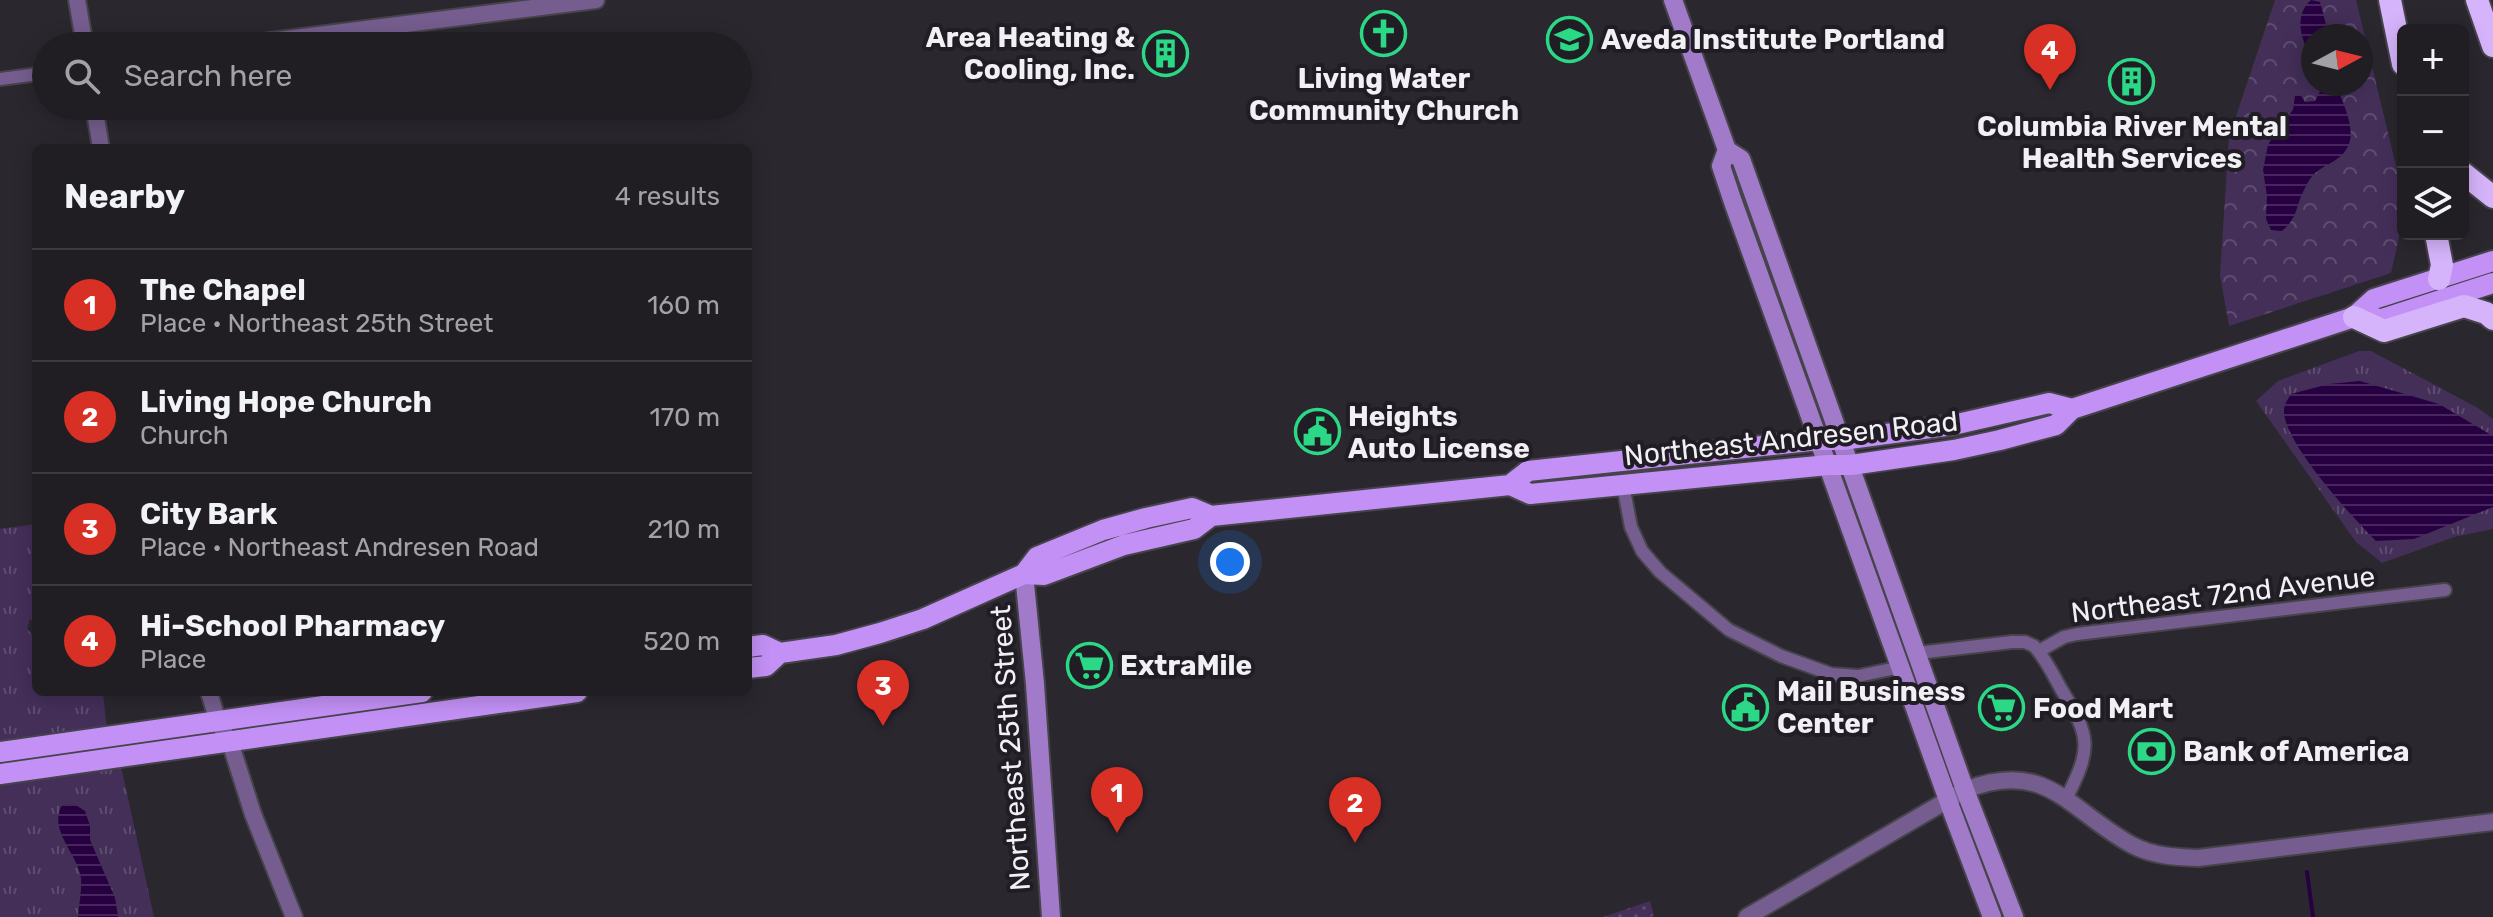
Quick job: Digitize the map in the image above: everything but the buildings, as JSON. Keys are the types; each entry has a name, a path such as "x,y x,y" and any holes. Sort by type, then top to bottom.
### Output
{"highway":[{"path":"2390,0 2397,34"},
{"path":"2477,0 2493,46"},
{"path":"2469,178 2493,197"},
{"path":"2437,240 2442,265 2439,279"},
{"path":"2354,317 2384,331 2464,306 2486,313 2493,319"}],"main road":[{"path":"1673,0 1727,150 1741,159 1965,790 2014,917"},
{"path":"1727,150 1721,166 1992,917"},
{"name":"Northeast Andresen Road","path":"2354,317 2374,299 2493,261"},
{"name":"Northeast Andresen Road","path":"752,646 763,645 780,653 836,645 893,629 1024,574 1037,557 1103,530 1192,508 1211,516 1510,485 1530,494 1851,465 1954,450 2056,425 2072,409 2354,317 2382,319 2493,283"},
{"name":"Northeast Andresen Road","path":"1510,485 1528,471 1842,440 1953,425 2049,403 2072,409"},
{"path":"1623,485 1624,474 1658,469 1674,455"},
{"path":"1530,494 1545,481 1598,475 1603,470 1603,463"},
{"name":"Northeast 25th Street","path":"1024,574 1038,715 1051,917"},
{"name":"Northeast Andresen Road","path":"752,668 766,666 780,653"},
{"path":"4,752 395,696"},
{"path":"5,773 549,696"}],"street":[{"path":"77,0 83,32"},
{"path":"342,32 596,0"},
{"path":"0,79 32,75"},
{"path":"96,120 100,144"},
{"path":"1623,485 1631,527 1642,551 1660,572 1729,630 1760,647 1831,674 1858,676 1901,667"},
{"name":"Northeast 72nd Avenue","path":"1918,653 2021,641 2028,642 2039,651 2070,635 2445,590"},
{"path":"2039,651 2078,715 2084,734 2082,768 2066,799"},
{"path":"210,696 294,917"},
{"path":"1747,917 1965,790 1984,782 2020,779 2047,787 2097,824 2134,846 2163,857 2198,858 2493,822"}],"green space":[{"path":"2275,0 2356,0 2362,24 2301,24 2301,96 2373,96 2373,71 2397,170 2398,240 2391,273 2229,326 2220,275 2229,137"},
{"path":"2359,351 2371,351 2493,419 2493,529 2454,537 2382,563 2356,542 2256,401 2278,381"},
{"path":"32,525 32,620 30,619 27,629 32,634 32,696 103,696 106,722 122,771 154,917 118,917 115,898 90,840 90,826 85,812 74,804 62,805 59,824 81,878 78,917 0,917 0,529"},
{"path":"1650,901 1654,915 1651,917 1603,917"}],"shaded area":[{"path":"2311,0 2320,2 2326,24 2301,24 2305,6"},
{"path":"2300,94 2305,102 2315,101 2318,96 2341,96 2350,123 2349,143 2337,159 2312,177 2287,226 2282,231 2271,230 2266,219 2267,196 2263,170 2268,145 2293,110 2295,96"},
{"path":"2360,381 2439,404 2493,436 2493,507 2414,539 2376,541 2336,498 2306,459 2286,424 2284,410 2291,394 2329,384"},
{"path":"74,804 85,811 90,840 115,898 118,917 78,917 81,878 59,824 62,805"}],"waterway":[{"path":"2307,872 2313,917"}],"place":[{"name":"Living Water Community Church","path":"1384,33"},
{"name":"Aveda Institute Portland","path":"1570,39"},
{"name":"Area Heating & Cooling, Inc.","path":"1166,53"},
{"name":"Columbia River Mental Health Services","path":"2132,82"},
{"name":"Hi-School Pharmacy","path":"2050,90"},
{"name":"Heights Auto License","path":"1317,432"},
{"name":"ExtraMile","path":"1089,665"},
{"name":"Mail Business Center","path":"1746,707"},
{"name":"Food Mart","path":"2002,708"},
{"name":"City Bark","path":"883,726"},
{"name":"Bank of America","path":"2152,751"},
{"name":"The Chapel","path":"1117,833"},
{"name":"Living Hope Church","path":"1355,843"}]}
